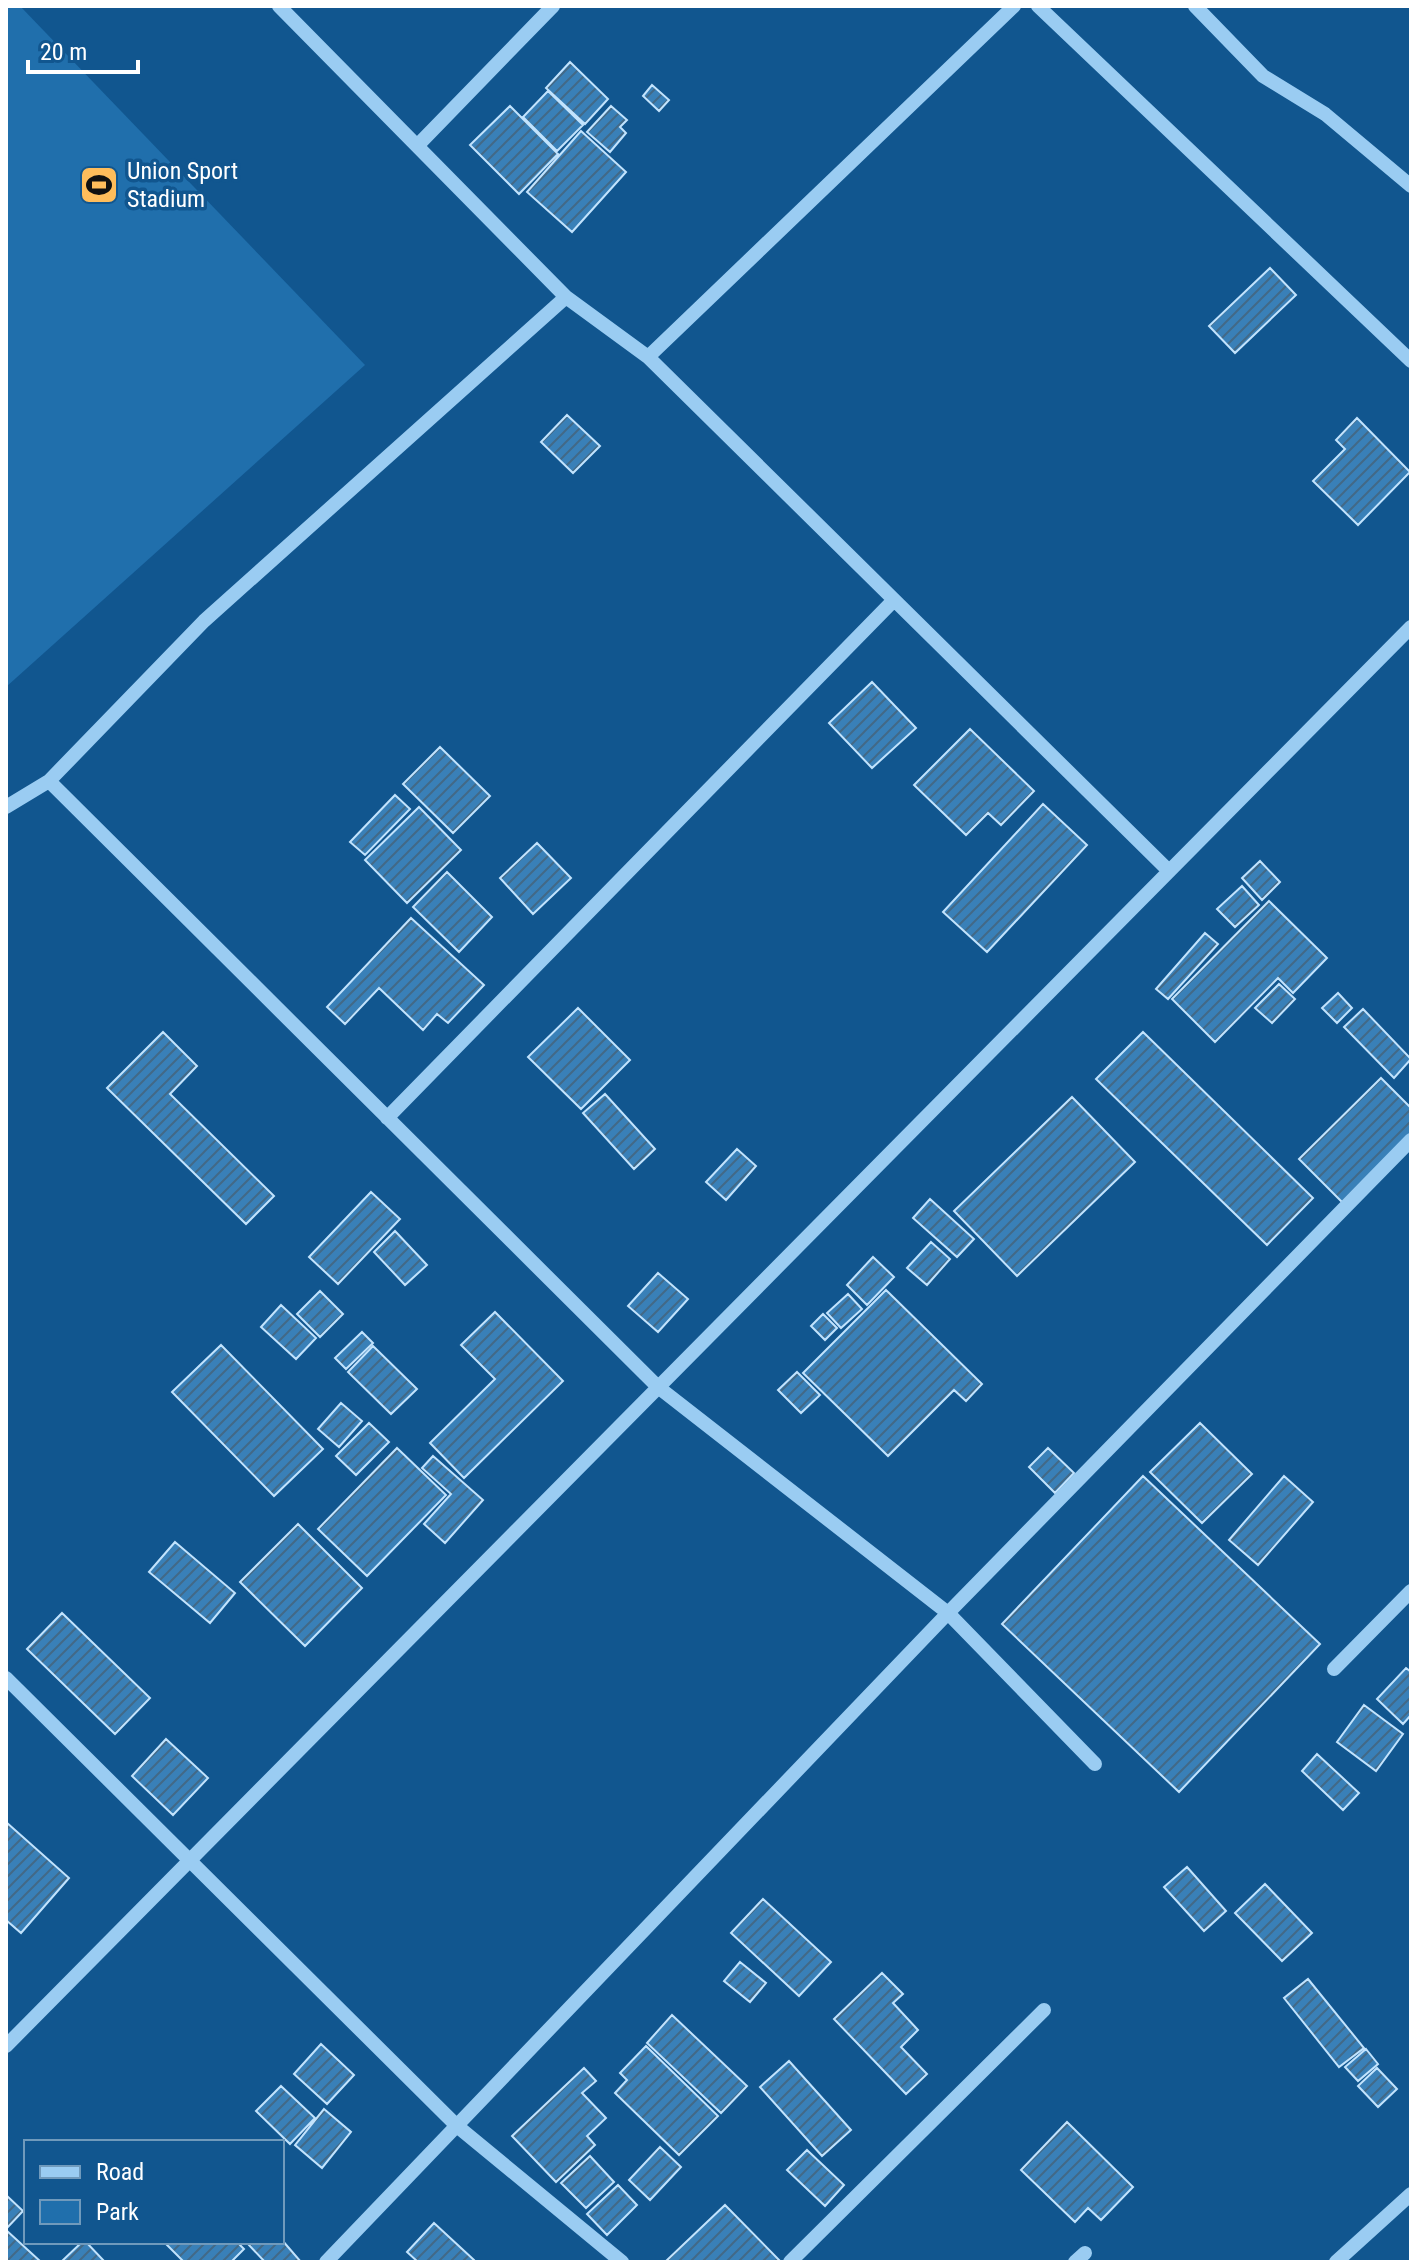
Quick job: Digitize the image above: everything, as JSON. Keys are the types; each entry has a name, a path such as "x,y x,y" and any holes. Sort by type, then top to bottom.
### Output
{"street":[{"path":"279,6 566,297 648,357 1169,871"},
{"path":"417,146 553,6"},
{"path":"648,357 1014,6"},
{"path":"1038,6 1411,361"},
{"path":"1195,6 1263,76 1325,114 1411,186"},
{"path":"6,807 49,781 204,621 566,297"},
{"path":"387,1118 894,600"},
{"path":"6,2046 1411,627"},
{"path":"49,781 658,1387 948,1613 1095,1764"},
{"path":"326,2262 948,1613 1411,1140"},
{"path":"1334,1669 1411,1591"},
{"path":"6,1678 457,2126 622,2262"},
{"path":"790,2262 1044,2010"},
{"path":"1336,2262 1411,2194"}],"green space":[{"name":"Union Sport Stadium","path":"6,6 20,6 365,365 6,687"}],"building":[{"path":"570,62 608,99 585,124 546,88"},
{"path":"652,85 669,100 659,111 643,96"},
{"path":"548,91 583,125 557,151 523,117"},
{"path":"510,106 558,154 519,194 470,145"},
{"path":"611,106 627,120 620,127 626,133 610,152 587,132"},
{"path":"581,131 626,172 572,232 527,192"},
{"path":"1270,268 1296,295 1235,353 1209,326"},
{"path":"567,415 600,446 573,473 541,442"},
{"path":"1357,418 1410,472 1358,525 1313,481 1345,449 1336,440"},
{"path":"872,682 916,728 872,768 829,723"},
{"path":"970,729 1034,791 1001,825 988,813 966,835 914,785"},
{"path":"440,747 490,796 453,833 403,784"},
{"path":"395,795 410,809 365,855 350,842"},
{"path":"1043,804 1087,845 987,952 943,912"},
{"path":"419,807 461,850 407,903 365,860"},
{"path":"537,843 571,878 533,914 500,878"},
{"path":"1260,861 1280,882 1262,900 1242,878"},
{"path":"447,872 492,917 459,952 413,907"},
{"path":"1242,886 1259,905 1235,927 1217,909"},
{"path":"1269,901 1327,958 1293,993 1278,978 1215,1042 1172,999"},
{"path":"411,918 484,985 448,1023 437,1014 423,1030 379,988 345,1024 327,1007"},
{"path":"1205,933 1218,944 1168,999 1156,989"},
{"path":"1279,984 1295,999 1272,1023 1255,1008"},
{"path":"1338,993 1352,1008 1337,1023 1322,1008"},
{"path":"578,1008 630,1060 581,1109 528,1057"},
{"path":"1363,1009 1411,1059 1394,1078 1344,1027"},
{"path":"163,1032 197,1066 170,1094 274,1196 246,1224 107,1088"},
{"path":"1143,1032 1313,1198 1267,1245 1096,1079"},
{"path":"1381,1078 1411,1108 1411,1137 1344,1204 1299,1159"},
{"path":"605,1094 655,1149 634,1169 583,1113"},
{"path":"1072,1097 1135,1162 1017,1276 954,1211"},
{"path":"737,1149 756,1166 726,1200 706,1182"},
{"path":"371,1192 400,1219 338,1284 309,1257"},
{"path":"930,1199 974,1239 957,1257 913,1218"},
{"path":"395,1231 427,1265 405,1285 374,1252"},
{"path":"931,1242 950,1259 927,1285 907,1268"},
{"path":"873,1257 894,1277 867,1305 847,1285"},
{"path":"658,1273 688,1299 658,1332 628,1306"},
{"path":"886,1290 982,1384 966,1401 954,1390 888,1456 803,1373"},
{"path":"320,1291 343,1314 320,1337 297,1314"},
{"path":"848,1294 862,1309 841,1328 827,1313"},
{"path":"281,1305 316,1338 296,1359 261,1327"},
{"path":"495,1312 563,1381 464,1478 430,1443 495,1379 461,1345"},
{"path":"823,1314 837,1328 825,1340 811,1326"},
{"path":"362,1332 373,1343 346,1369 335,1358"},
{"path":"221,1345 323,1449 274,1496 172,1392"},
{"path":"373,1346 417,1389 391,1414 348,1372"},
{"path":"797,1372 820,1395 801,1413 778,1390"},
{"path":"341,1403 362,1421 339,1447 318,1429"},
{"path":"369,1423 389,1442 356,1475 336,1456"},
{"path":"1200,1423 1252,1474 1202,1523 1150,1472"},
{"path":"397,1448 446,1495 367,1576 318,1529"},
{"path":"1048,1448 1074,1473 1055,1493 1029,1467"},
{"path":"433,1456 483,1500 445,1543 424,1524 451,1494 422,1468"},
{"path":"1143,1476 1320,1644 1179,1792 1002,1624"},
{"path":"1284,1476 1313,1502 1258,1565 1229,1540"},
{"path":"298,1524 362,1588 305,1646 240,1582"},
{"path":"175,1542 235,1593 210,1623 149,1572"},
{"path":"62,1613 150,1698 115,1734 27,1649"},
{"path":"1406,1668 1411,1672 1411,1715 1403,1724 1377,1699"},
{"path":"1364,1705 1403,1734 1376,1771 1337,1742"},
{"path":"166,1739 208,1778 173,1815 132,1776"},
{"path":"1317,1754 1359,1793 1343,1810 1302,1771"},
{"path":"6,1822 69,1878 21,1933 6,1920"},
{"path":"1187,1867 1226,1911 1204,1931 1164,1887"},
{"path":"1265,1884 1312,1933 1282,1961 1235,1913"},
{"path":"763,1899 831,1962 799,1996 731,1933"},
{"path":"740,1962 766,1983 750,2002 724,1981"},
{"path":"882,1973 903,1994 893,2003 918,2030 901,2047 927,2074 906,2094 834,2019"},
{"path":"1308,1979 1364,2048 1339,2067 1284,1998"},
{"path":"672,2015 747,2086 721,2113 647,2043"},
{"path":"321,2044 354,2075 327,2104 294,2074"},
{"path":"646,2046 718,2116 679,2155 615,2093 627,2080 620,2073"},
{"path":"1366,2049 1378,2064 1358,2081 1345,2067"},
{"path":"789,2061 851,2130 822,2156 760,2087"},
{"path":"584,2068 596,2081 582,2093 606,2118 587,2136 595,2145 556,2182 512,2136"},
{"path":"1377,2068 1397,2089 1378,2107 1358,2086"},
{"path":"281,2086 315,2118 290,2144 256,2111"},
{"path":"324,2109 351,2132 322,2168 295,2145"},
{"path":"1067,2122 1133,2187 1101,2220 1088,2208 1075,2222 1021,2170"},
{"path":"660,2147 681,2167 650,2200 629,2180"},
{"path":"807,2150 844,2185 825,2206 787,2170"},
{"path":"590,2156 614,2182 586,2208 561,2183"},
{"path":"618,2185 637,2205 607,2235 587,2214"},
{"path":"6,2195 23,2211 6,2229"},
{"path":"725,2205 781,2262 665,2262"},
{"path":"434,2223 473,2262 418,2262 407,2252"},
{"path":"6,2230 41,2262 6,2262"},
{"path":"284,2242 301,2262 265,2262 248,2244"},
{"path":"80,2244 88,2244 105,2262 61,2262"},
{"path":"166,2244 239,2244 244,2249 231,2262 184,2262"}],"place":[{"name":"Union Sport Stadium","path":"99,185"}]}
